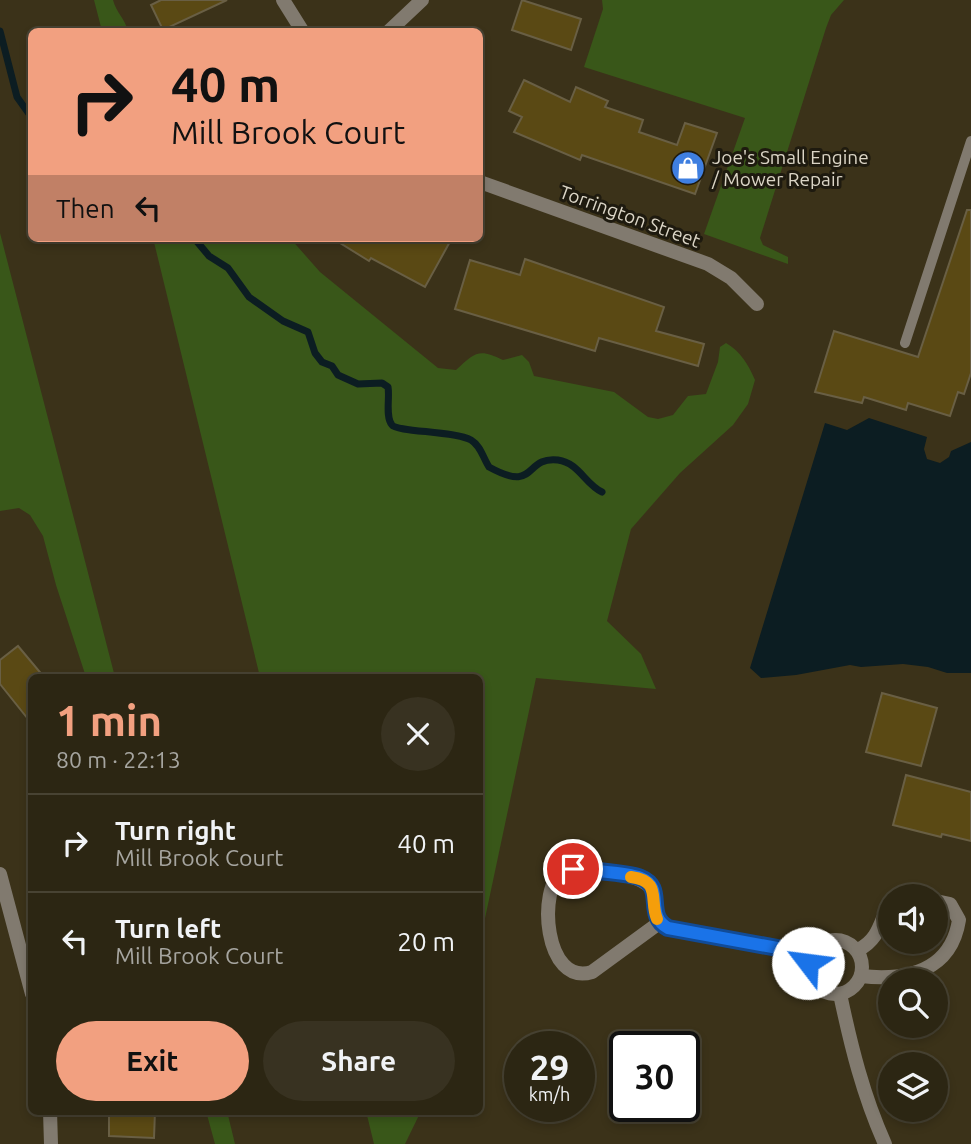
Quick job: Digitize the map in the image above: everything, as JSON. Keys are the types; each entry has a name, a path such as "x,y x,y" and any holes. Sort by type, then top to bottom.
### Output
{"street":[{"path":"283,0 300,28"},
{"path":"392,28 422,0"},
{"name":"Torrington Street","path":"483,183 708,264 731,278 757,304"},
{"path":"659,923 592,972 583,975 572,973 566,969 549,941 547,926 554,882 562,872 573,869 641,878 650,885 655,896 654,911 659,923 668,928 810,954"},
{"path":"0,874 28,979"},
{"path":"948,904 959,920 957,937 948,953"},
{"path":"858,950 869,944 878,933"},
{"path":"833,939 851,944 858,950 863,967 862,976 853,987 840,994 831,994 816,986 808,971 810,954 824,942 833,939"},
{"path":"862,976 897,976 926,969 947,954"},
{"path":"840,994 852,1054 871,1113 885,1144"},
{"path":"50,1115 51,1144"}],"lane":[{"path":"905,343 971,141"}],"green space":[{"path":"94,0 113,0 127,28 101,28"},
{"path":"602,0 844,0 831,15 826,28 760,238 763,245 788,257 788,264 704,234 745,118 584,67 603,9"},
{"path":"0,233 114,674 85,674 43,536 30,515 19,508 0,511"},
{"path":"154,242 294,242 320,272 438,368 456,370 468,359 483,353 503,360 522,355 529,362 534,376 614,392 648,417 658,419 673,415 688,396 706,394 718,362 720,347 726,343 740,354 747,364 755,380 748,404 733,425 680,473 631,529 607,621 641,654 656,689 536,678 483,928 483,674 259,674"},
{"path":"207,1115 228,1115 235,1144 215,1144"},
{"path":"367,1115 419,1115 405,1144 374,1144"}],"shaded area":[{"path":"869,418 927,437 924,449 927,459 940,463 949,457 951,451 971,442 971,673 947,673 903,664 861,667 850,665 761,678 750,668 825,423 847,430"}],"building":[{"path":"161,0 227,0 167,28 162,28 151,5"},
{"path":"522,0 581,19 571,50 512,30"},
{"path":"524,80 570,102 576,87 608,101 605,107 643,120 639,132 677,145 685,123 717,133 695,194 582,155 580,160 514,132 522,117 509,111"},
{"path":"967,210 971,210 971,373 964,394 958,392 950,416 908,403 906,410 864,397 862,403 815,392 834,331 918,357"},
{"path":"338,242 450,242 425,287 371,258 369,261"},
{"path":"525,259 664,307 656,331 704,344 698,366 599,338 595,351 455,309 470,260 520,275"},
{"path":"18,646 41,674 28,674 28,719 0,684 0,660"},
{"path":"882,693 937,708 921,766 866,752"},
{"path":"906,775 971,792 971,841 942,834 941,837 893,825"},
{"path":"109,1115 155,1115 154,1138 109,1136"}],"waterway":[{"path":"0,31 17,97 28,112"},
{"path":"197,242 209,256 228,268 249,297 283,321 308,332 315,353 322,362 332,366 338,375 358,384 382,383 388,387 389,417 392,425 471,440 480,449 489,467 516,477 523,476 547,460 565,462 577,469 602,492"}],"slow traffic":[{"path":"631,877 641,878 650,885 655,896 654,911 657,919"}],"place":[{"name":"Joe's Small Engine / Mower Repair","path":"688,168"}],"route":[{"path":"573,869 641,878 650,885 655,896 654,911 659,923 668,928 810,954 808,963"}]}
